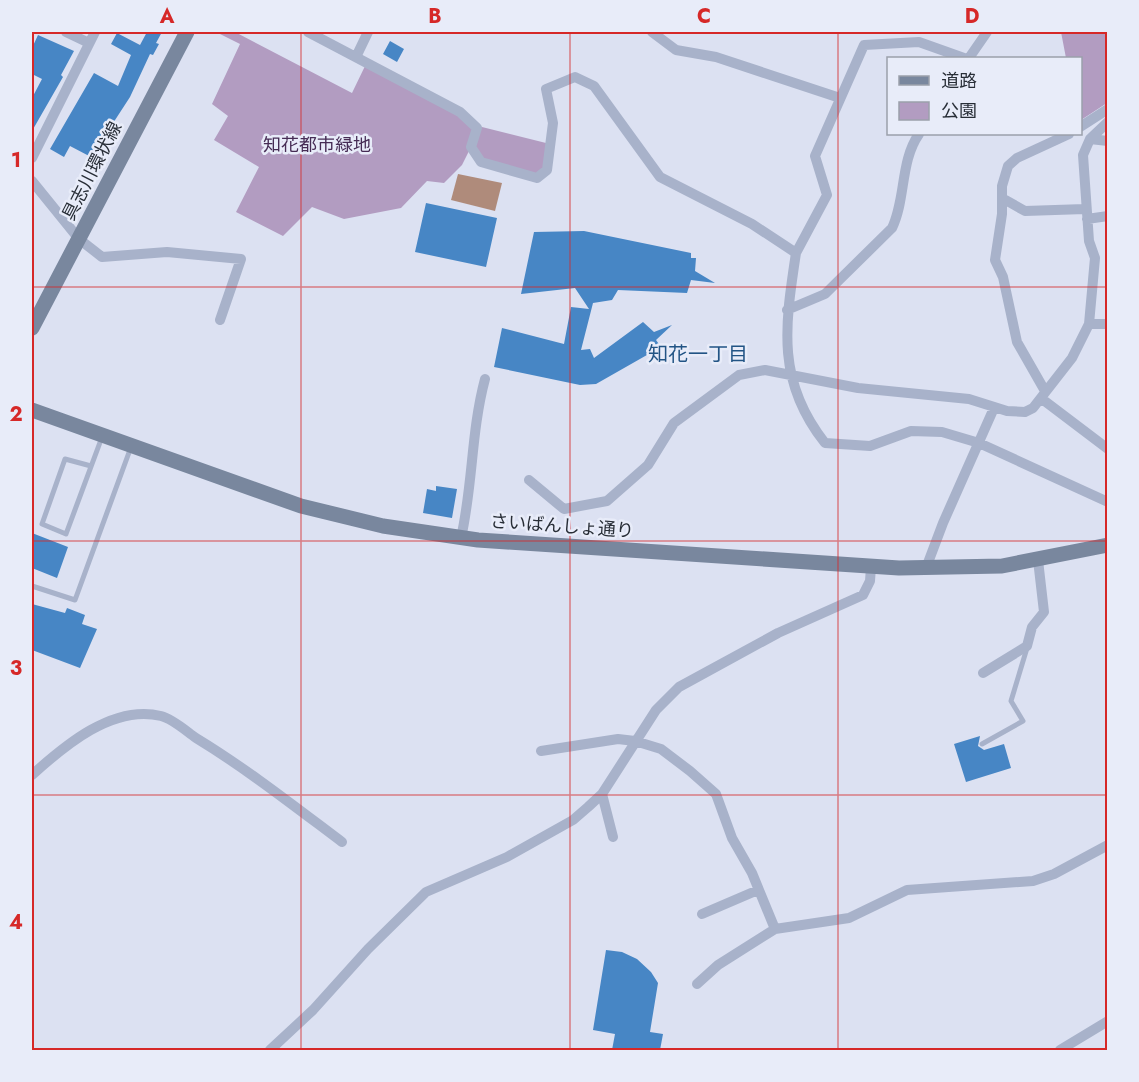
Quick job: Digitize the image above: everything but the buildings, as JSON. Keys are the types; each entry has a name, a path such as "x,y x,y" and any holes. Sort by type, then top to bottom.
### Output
{"main road":[{"name":"具志川環状線","path":"32,328 187,32"},
{"name":"さいばんしょ通り","path":"32,410 301,506 383,526 461,538 521,544 676,551 872,567 926,568 992,566 1038,560 1107,545"}],"street":[{"path":"66,32 89,44"},
{"path":"32,158 95,32"},
{"path":"308,32 460,112 477,128 471,147 481,162 537,178 547,170 553,123 546,89 575,77 584,81 594,86 660,177 752,224 796,254"},
{"path":"356,57 368,32"},
{"path":"652,32 676,50 716,57 840,98"},
{"path":"967,57 987,32"},
{"path":"963,57 919,42 864,45 815,156 828,195 796,254 787,310 786,350 791,376 813,428 825,443 870,446 911,431 942,432 979,443 1107,502"},
{"path":"1082,126 1107,109"},
{"path":"529,480 564,509 607,501 648,465 674,423 739,375 765,370 858,388 969,399 994,408 1025,412 1044,395 1072,358 1089,324 1095,258 1089,242 1083,155 1090,139 1107,122"},
{"path":"787,310 825,294 892,228 897,217 905,172 919,135"},
{"path":"1066,135 1017,158 1008,166 1002,186 995,260 1003,278 1017,342 1044,395 1107,449"},
{"path":"1090,139 1107,141"},
{"path":"32,181 79,239 102,257 167,252 241,259 220,320"},
{"path":"1002,198 1025,211 1107,216"},
{"path":"1095,258 1107,257"},
{"path":"1089,324 1107,324"},
{"path":"461,538 473,471 480,398 485,380"},
{"path":"926,568 943,523 994,408"},
{"path":"983,673 1028,646 1032,627 1044,612 1038,560"},
{"path":"270,1050 313,1010 368,949 426,892 547,836 573,820 602,794 656,710 679,687 778,633 863,595 870,581 872,567"},
{"path":"32,775 49,759 105,722 139,715 162,716 233,761 342,842"},
{"path":"541,752 618,740 635,741 661,749 716,794 732,838 752,873 775,929"},
{"path":"602,794 613,837"},
{"path":"697,984 718,965 775,929 849,918 907,890 1033,881 1054,874 1107,845"},
{"path":"702,914 758,890"},
{"path":"1060,1050 1107,1021"}],"lane":[{"path":"91,466 65,459 42,524 66,534 91,466 102,435"},
{"path":"32,586 75,600 132,446"},
{"path":"982,744 1023,722 1011,701 1028,646"}],"green space":[{"name":"知花都市緑地","path":"216,32 235,32 352,93 366,64 474,125 550,144 547,170 537,178 481,162 471,147 462,165 444,183 427,181 401,208 344,219 312,207 283,236 236,212 259,167 214,140 228,116 212,104 240,44"},
{"path":"1061,32 1107,32 1107,103 1082,119 1082,57 1066,57"}],"shaded area":[{"path":"458,174 502,183 495,211 451,200"}],"district":[{"name":"知花一丁目","path":"698,354"}]}
